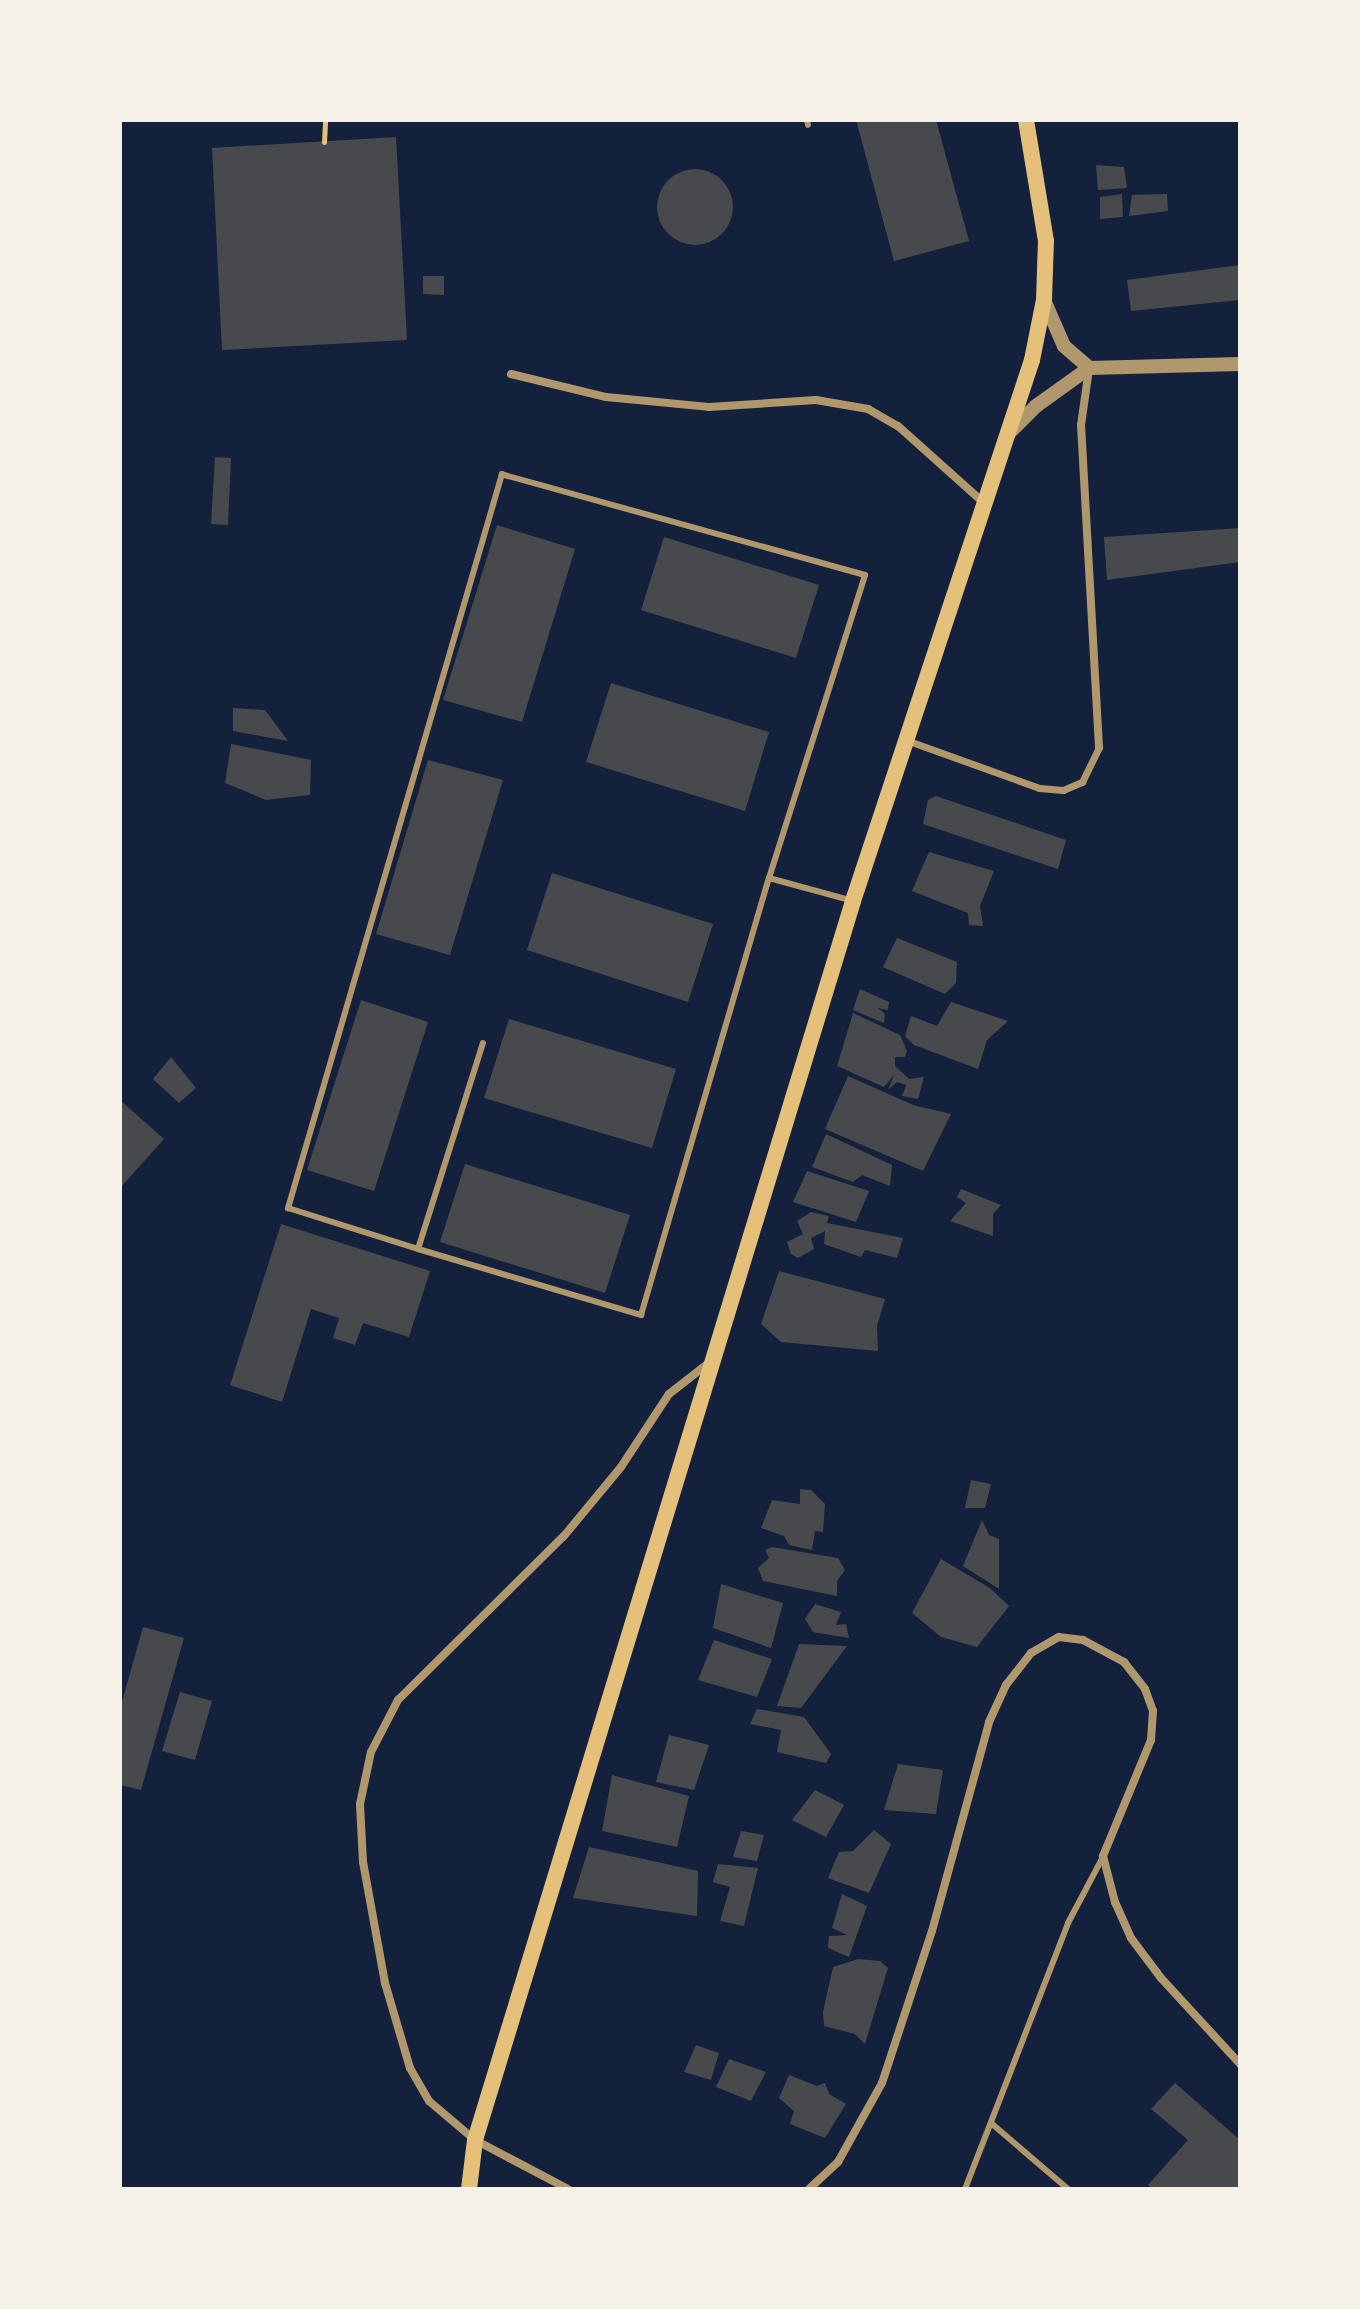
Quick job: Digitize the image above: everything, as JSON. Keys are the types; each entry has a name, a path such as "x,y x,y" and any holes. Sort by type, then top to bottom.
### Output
{"main road":[{"path":"469,2189 475,2140 853,901 1032,360 1044,300 1046,241 1026,120"}],"street":[{"path":"1044,300 1064,346 1089,368"},
{"path":"1007,436 1036,406 1089,368 1240,364"},
{"path":"906,740 1039,788 1063,790 1082,782 1099,747 1081,425 1089,368"},
{"path":"511,374 606,397 709,407 816,400 868,409 898,426 985,504"},
{"path":"568,2189 475,2140 429,2101 410,2068 385,1983 363,1862 360,1804 371,1752 398,1700 564,1536 621,1467 669,1394 714,1359"},
{"path":"809,2189 838,2162 882,2083 932,1931 989,1722 1006,1685 1031,1653 1059,1637 1083,1640 1124,1662 1145,1689 1153,1711 1151,1740 1103,1856 1131,1938 1240,2064"}],"lane":[{"path":"502,474 865,575 769,878 641,1315 288,1208 502,474"},
{"path":"769,878 853,901"},
{"path":"418,1249 483,1043"},
{"path":"965,2189 1068,1923 1103,1856"},
{"path":"991,2123 1068,2189"}],"path":[{"path":"324,142 325,120"}],"building":[{"path":"856,120 936,120 969,241 894,261"},
{"path":"396,137 407,340 222,350 212,148"},
{"path":"1096,165 1124,167 1127,188 1098,190"},
{"path":"695,169 709,172 722,180 730,193 733,207 730,221 722,234 709,242 695,245 681,242 668,234 660,221 657,207 660,193 668,180 681,172"},
{"path":"1122,194 1123,217 1100,219 1100,197"},
{"path":"1167,194 1168,211 1129,216 1132,195"},
{"path":"1240,265 1240,300 1131,311 1127,280"},
{"path":"423,276 444,276 444,295 423,294"},
{"path":"215,457 231,458 228,525 211,524"},
{"path":"497,525 575,549 522,722 443,700"},
{"path":"1240,528 1240,562 1107,580 1104,537"},
{"path":"664,537 819,585 796,658 641,610"},
{"path":"611,683 769,732 745,811 586,762"},
{"path":"233,708 265,710 288,741 233,731"},
{"path":"231,744 311,760 310,795 266,800 225,783"},
{"path":"428,760 503,780 450,955 376,934"},
{"path":"936,796 1066,840 1058,869 923,824 928,800"},
{"path":"929,852 994,871 980,906 983,926 969,925 968,913 912,891"},
{"path":"552,873 713,924 688,1002 527,950"},
{"path":"897,938 957,962 956,983 945,994 883,967"},
{"path":"860,989 889,1002 888,1010 878,1008 885,1014 884,1023 853,1010"},
{"path":"361,1000 428,1022 374,1191 307,1170"},
{"path":"951,1002 1008,1021 987,1040 978,1069 914,1045 905,1036 911,1016 937,1026"},
{"path":"853,1013 900,1035 907,1051 905,1057 895,1057 895,1066 909,1079 924,1077 918,1099 902,1096 906,1085 897,1082 888,1090 894,1075 884,1087 837,1066"},
{"path":"509,1019 676,1069 652,1148 484,1098"},
{"path":"171,1057 196,1088 179,1103 153,1079"},
{"path":"848,1076 913,1105 951,1114 923,1171 825,1129"},
{"path":"120,1100 164,1139 120,1188"},
{"path":"826,1134 892,1165 890,1186 862,1175 853,1182 812,1167"},
{"path":"465,1164 630,1215 605,1293 440,1242"},
{"path":"807,1171 869,1191 856,1222 793,1202"},
{"path":"961,1189 1001,1205 993,1214 993,1236 950,1221 966,1203 957,1197"},
{"path":"811,1212 829,1216 827,1223 903,1238 897,1258 865,1250 861,1257 824,1244 825,1231 811,1238 814,1249 798,1258 791,1254 787,1242 803,1234 797,1221"},
{"path":"281,1224 430,1271 409,1337 363,1323 355,1345 333,1338 339,1318 311,1309 282,1402 230,1385"},
{"path":"779,1271 885,1299 877,1326 878,1351 781,1342 761,1324"},
{"path":"971,1480 991,1484 985,1508 965,1508"},
{"path":"800,1489 811,1490 825,1504 823,1532 815,1531 812,1550 789,1545 784,1536 761,1528 772,1500 800,1504"},
{"path":"982,1520 989,1535 999,1539 999,1589 963,1566"},
{"path":"772,1547 838,1558 845,1570 837,1581 837,1596 763,1581 758,1568 769,1558 765,1550"},
{"path":"941,1559 990,1588 1009,1606 977,1647 941,1637 912,1613"},
{"path":"721,1584 783,1603 771,1648 713,1628"},
{"path":"815,1604 841,1612 836,1625 846,1624 849,1638 813,1632 805,1619"},
{"path":"143,1627 184,1638 141,1790 120,1785 120,1709"},
{"path":"714,1640 772,1659 757,1697 698,1680"},
{"path":"799,1644 847,1646 801,1708 777,1706"},
{"path":"180,1692 212,1701 195,1760 162,1751"},
{"path":"757,1709 804,1717 831,1754 826,1763 777,1752 781,1730 750,1724"},
{"path":"669,1735 709,1745 694,1790 656,1782"},
{"path":"898,1764 943,1770 936,1814 884,1810"},
{"path":"612,1775 689,1796 677,1847 602,1831"},
{"path":"815,1790 844,1805 826,1837 792,1820"},
{"path":"874,1830 891,1844 869,1893 828,1878 839,1852 853,1851"},
{"path":"741,1831 764,1835 757,1861 733,1857"},
{"path":"589,1847 698,1871 697,1916 573,1898"},
{"path":"718,1864 758,1868 744,1926 720,1921 730,1887 713,1882"},
{"path":"842,1894 867,1906 849,1957 828,1948 829,1936 847,1935 832,1928"},
{"path":"858,1959 880,1961 888,1968 865,2044 855,2034 824,2026 823,2012 833,1967"},
{"path":"696,2045 719,2053 711,2080 684,2072"},
{"path":"729,2059 766,2072 751,2101 716,2087"},
{"path":"789,2075 817,2086 825,2083 829,2094 846,2104 825,2138 790,2124 794,2111 779,2098"},
{"path":"1175,2083 1240,2140 1240,2189 1153,2189 1148,2185 1188,2140 1151,2109"}]}
